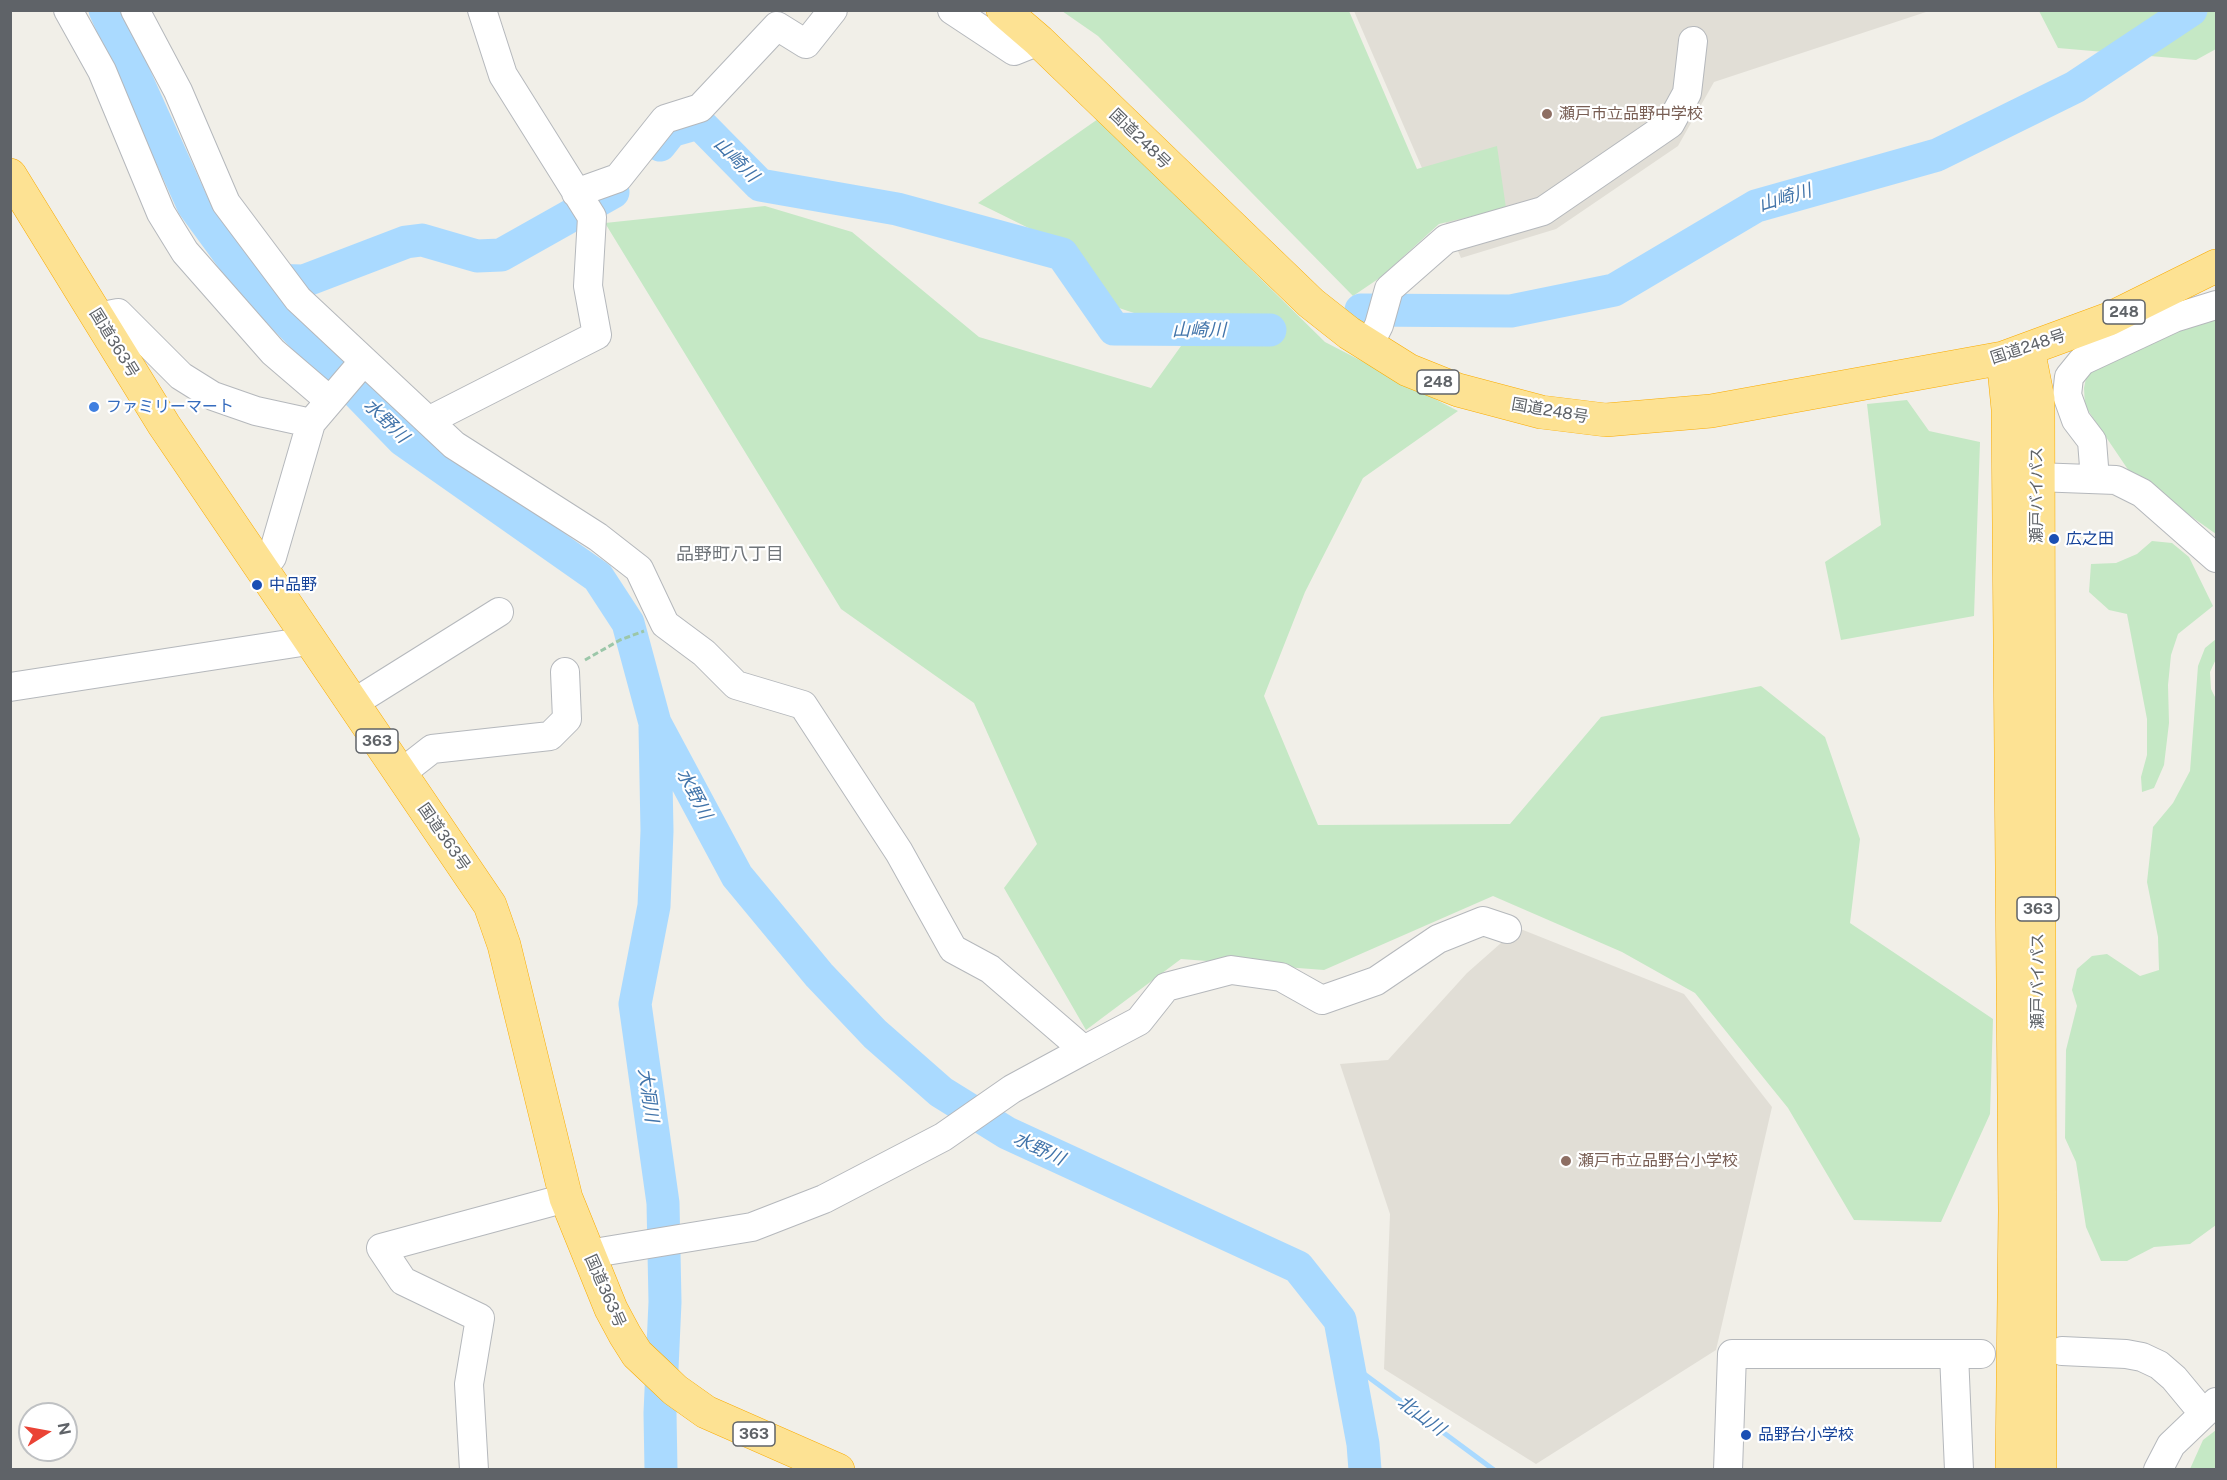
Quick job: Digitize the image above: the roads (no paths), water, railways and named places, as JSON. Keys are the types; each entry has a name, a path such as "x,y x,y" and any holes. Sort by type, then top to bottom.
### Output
{"highway":[{"name":"国道248号","path":"1003,10 1311,303 1348,333 1374,335 1408,370 1458,390 1540,412 1606,420 1711,411 2015,353 2109,319 2217,266"},
{"name":"国道363号","path":"10,175 165,424 308,640 490,905 504,945 566,1198 611,1309 637,1354 675,1390 706,1412 838,1470"},
{"name":"瀬戸バイパス","path":"2015,353 2038,399 2036,477 2040,1470"},
{"name":"瀬戸バイパス","path":"2012,1470 2015,1211 2008,409 2015,353"}],"street":[{"path":"68,10 102,71 161,213 185,252 273,352 329,400"},
{"path":"135,10 178,91 226,203 298,299 363,362 430,420 454,445 598,537 639,569 665,624 704,653 736,685 803,705 899,852 953,949 990,969 1084,1050"},
{"path":"430,420 597,335 588,286 592,217 503,75 482,10"},
{"path":"576,193 618,178 665,119 700,108 777,26 806,44 833,10"},
{"path":"952,10 1014,51 1038,41"},
{"path":"1374,335 1389,289 1446,239 1543,211 1670,124 1688,93 1693,41"},
{"path":"2095,479 2092,441 2076,420 2069,402 2069,377 2082,361 2174,318 2217,305"},
{"path":"97,316 118,313 181,376 213,396 256,411 310,423"},
{"path":"263,569 272,557 310,423 363,362"},
{"path":"2036,477 2116,480 2142,494 2217,558"},
{"path":"352,704 499,612"},
{"path":"10,687 308,640"},
{"path":"400,774 432,749 550,736 567,719 565,672"},
{"path":"588,1254 752,1227 824,1199 943,1137 1011,1089 1139,1021 1166,987 1231,970 1281,977 1322,1000 1376,981 1438,939 1482,921 1507,929"},
{"path":"474,1470 469,1384 480,1318 403,1281 381,1248 566,1198"},
{"path":"2062,1351 2126,1353 2142,1357 2159,1365 2210,1407 2171,1445 2158,1470"},
{"path":"1728,1470 1732,1354 1967,1354 1959,1470"}],"waterway":[{"name":"水野川","path":"105,10 193,205 248,280 403,440 598,577 628,623 655,723 737,876 819,975 875,1034 941,1092 1007,1133 1298,1267 1340,1320 1363,1444 1365,1470"},
{"name":"山崎川","path":"1361,310 1511,311 1614,290 1756,206 1937,155 2075,87 2191,10"},
{"name":"山崎川","path":"660,145 671,131 699,123 760,185 897,209 1062,254 1114,329 1270,330"},
{"name":"山崎川","path":"256,280 304,281 406,242 422,240 477,256 501,255 613,192"},
{"name":"大洞川","path":"655,727 657,831 654,906 635,1004 663,1203 665,1302 660,1413 661,1470"},
{"name":"北山川","path":"1348,1362 1494,1470"}],"place":[{"name":"瀬戸市立品野中学校","path":"1547,114"},
{"name":"ファミリーマート","path":"94,407"},
{"name":"広之田","path":"2054,539"},
{"name":"中品野","path":"257,585"},
{"name":"瀬戸市立品野台小学校","path":"1566,1161"},
{"name":"品野台小学校","path":"1746,1435"}],"district":[{"name":"品野町八丁目","path":"730,554"}]}
